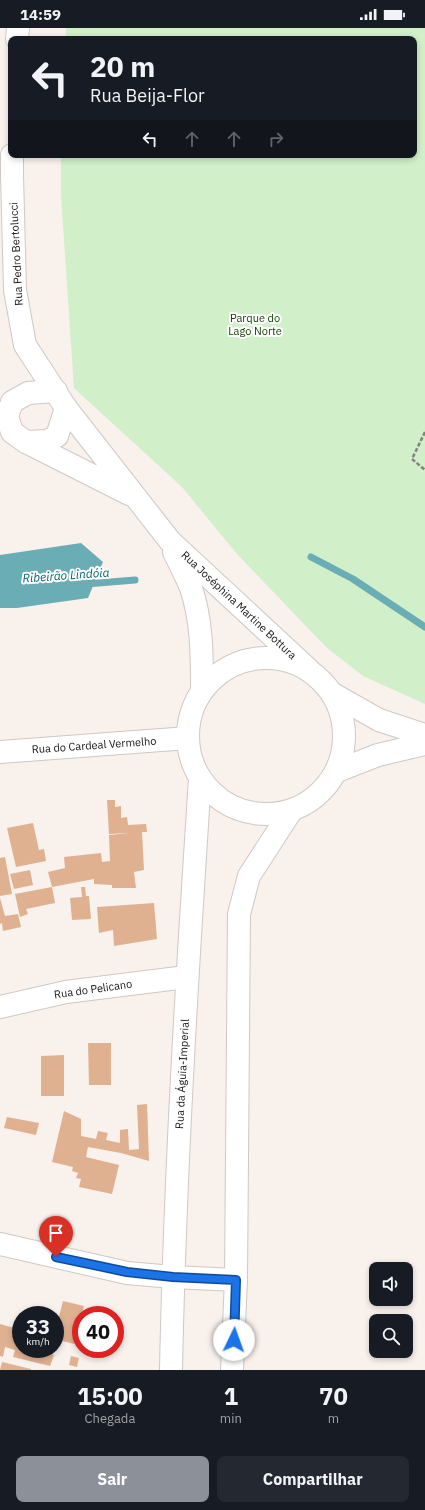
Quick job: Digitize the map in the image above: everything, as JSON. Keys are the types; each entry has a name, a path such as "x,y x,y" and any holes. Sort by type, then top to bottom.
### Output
{"street":[{"name":"Rua Pedro Bertolucci","path":"8,167 16,290 24,344 61,399"},
{"path":"26,442 47,441 57,436 61,399 28,393 12,402 3,416 12,432 26,442 136,497"},
{"name":"Rua Joséphina Martine Bottura","path":"61,399 170,541 308,669"},
{"name":"Rua Joséphina Martine Bottura","path":"170,541 191,589 198,614 202,658 202,689"},
{"path":"263,657 286,660 308,669 322,680 333,694 343,719 345,746 337,771 321,793 307,804 291,811 265,815 240,810 217,798 200,779 189,755 187,727 195,700 202,689 219,672 240,661 263,657"},
{"path":"333,694 379,720 425,735"},
{"name":"Rua do Cardeal Vermelho","path":"0,752 188,738"},
{"path":"337,771 378,755 425,744"},
{"name":"Rua da Águia-Imperial","path":"171,1370 173,1277 186,977 200,779"},
{"path":"232,1370 236,1280 239,914 249,876 291,811"},
{"name":"Rua do Pelicano","path":"0,1007 66,992 186,977"},
{"path":"0,1244 127,1272 173,1277 236,1280"}],"path":[{"path":"425,432 412,459 425,470"}],"green space":[{"name":"Parque do Lago Norte","path":"66,28 425,28 425,704 363,676 326,647 237,554 182,487 74,388 61,195 61,158 417,158 417,36 65,36"}],"water":[{"path":"81,543 103,562 88,598 17,608 0,608 0,555"}],"building":[{"path":"107,800 115,800 115,807 121,806 121,818 127,817 128,825 146,824 147,832 142,832 144,870 134,872 136,888 112,888 112,885 94,884 94,879 52,887 48,872 65,868 64,857 101,853 102,862 110,861 109,835 129,833 109,834"},
{"path":"33,823 39,850 44,849 46,861 16,867 7,828"},
{"path":"5,857 12,894 0,896 0,858"},
{"path":"30,870 33,885 14,889 10,874"},
{"path":"52,887 55,903 26,909 28,914 20,917 15,894"},
{"path":"81,887 85,887 86,896 89,896 91,919 72,920 70,898 82,897"},
{"path":"0,898 5,916 18,914 21,927 3,931 2,923 0,924"},
{"path":"154,903 157,939 114,946 113,930 99,933 97,907"},
{"path":"88,1043 111,1043 111,1085 89,1085"},
{"path":"64,1055 64,1096 41,1096 41,1056"},
{"path":"147,1104 149,1161 121,1153 88,1147 86,1157 119,1165 112,1194 79,1187 81,1179 76,1178 78,1173 72,1171 73,1167 52,1162 64,1111 81,1119 81,1136 96,1139 98,1131 108,1133 106,1140 120,1143 120,1130 128,1129 129,1150 139,1149 137,1105"},
{"path":"7,1117 39,1123 36,1135 4,1128"},
{"path":"63,1301 84,1306 72,1306 72,1343 64,1341 64,1306 62,1306"},
{"path":"0,1324 12,1327 12,1349 5,1347 3,1357 0,1356"},
{"path":"71,1356 72,1358 79,1358 77,1367 69,1365"},
{"path":"17,1358 53,1358 50,1366"},
{"path":"2,1362 31,1369 31,1370 0,1370"}],"waterway":[{"name":"Ribeirão Lindóia","path":"311,557 353,579 425,627"},
{"name":"Ribeirão Lindóia","path":"86,584 135,580"}],"route":[{"path":"56,1257 127,1272 173,1277 236,1280 234,1340"}]}
